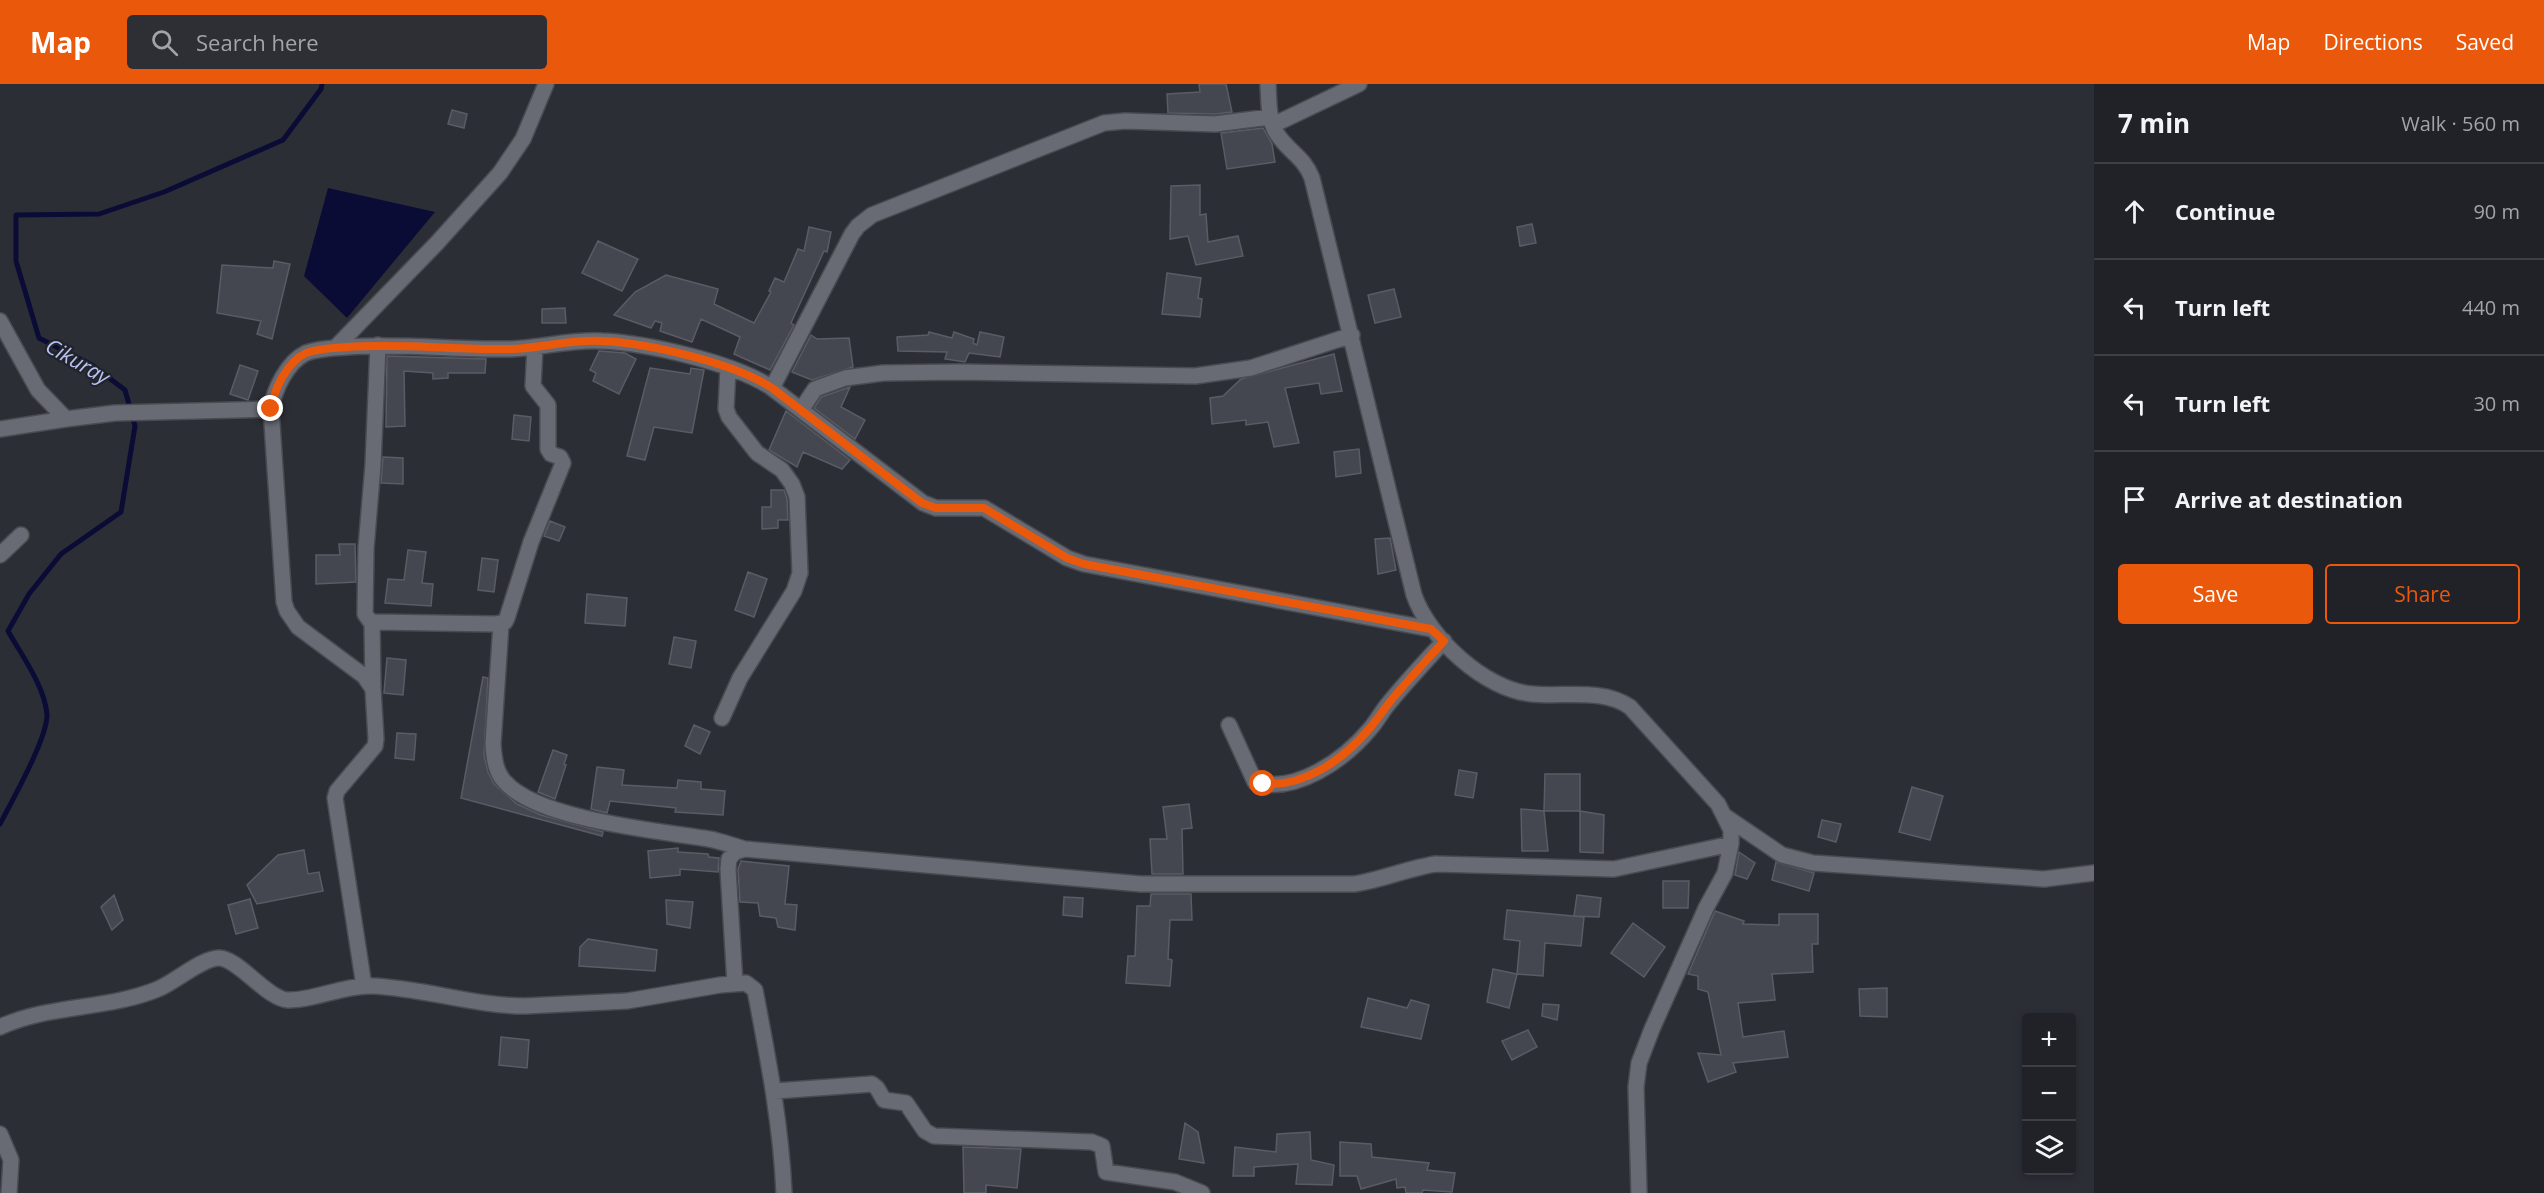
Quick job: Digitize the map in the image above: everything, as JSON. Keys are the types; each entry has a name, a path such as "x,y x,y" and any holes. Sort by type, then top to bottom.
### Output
{"street":[{"path":"335,348 500,173 523,139 546,84"},
{"path":"1268,84 1272,121 1283,142 1303,160 1312,178 1420,613 1431,629 1478,672 1510,690 1530,694 1618,698 1630,707 1718,804 1731,830 1731,844 1725,873 1706,908 1639,1063 1636,1088 1639,1193"},
{"path":"772,388 852,234 872,215 1104,123 1125,121 1215,124 1272,121 1359,84"},
{"path":"0,321 38,390 66,419"},
{"path":"801,410 815,389 845,378 884,374 959,372 1195,376 1251,368 1298,355 1352,335"},
{"path":"373,689 364,676 298,627 287,611 271,409 274,394 298,358 319,349 378,345 511,349 601,340 653,348 749,375 772,388 922,503 936,508 984,508 1075,561 1431,629"},
{"path":"378,345 374,465 365,555 366,618 372,622 501,624"},
{"path":"535,347 533,386 548,405 548,448 551,454 560,457 563,463 531,542 507,618 501,624 493,744 495,763 505,783 523,796 554,809 616,825 669,835 711,839 745,849 1141,884 1354,884 1436,864 1614,869 1731,844"},
{"path":"722,718 740,678 794,591 800,573 799,525 795,491 782,470 757,453 729,417 726,410 728,368"},
{"path":"0,429 115,412 271,409"},
{"path":"0,555 21,535"},
{"path":"364,986 335,798 375,746 372,622"},
{"path":"1229,724 1255,782 1277,785 1298,781 1329,766 1369,731 1388,704 1444,641"},
{"path":"1726,817 1782,855 1813,863 2044,879 2094,873"},
{"path":"735,984 728,869 729,859 735,852 745,849"},
{"path":"0,1027 17,1019 110,1003 159,989 210,960 219,958 229,962 276,996 288,1000 339,988 364,986 429,992 493,1004 525,1006 627,1001 746,983 755,990 775,1091 782,1143 784,1193"},
{"path":"775,1091 872,1084 884,1100 906,1103 925,1131 934,1136 1092,1142 1102,1146 1106,1172 1175,1182 1203,1193"},
{"path":"0,1134 11,1160 9,1193"}],"shaded area":[{"path":"328,188 435,212 347,318 304,276"}],"building":[{"path":"1199,84 1226,84 1232,112 1168,113 1167,94 1200,92"},
{"path":"452,110 467,114 464,128 448,124"},
{"path":"1263,128 1272,144 1275,162 1227,169 1221,133"},
{"path":"1200,185 1200,215 1206,214 1208,242 1238,236 1243,256 1196,265 1188,236 1170,239 1171,186"},
{"path":"1532,224 1536,243 1520,246 1517,227"},
{"path":"809,227 831,232 827,252 824,251 791,323 794,325 770,370 734,354 740,337 701,319 692,342 660,331 662,323 655,321 651,328 614,315 635,292 666,275 718,289 714,304 754,323 771,292 769,291 775,278 784,282 798,249 804,251"},
{"path":"598,241 638,259 622,291 582,273"},
{"path":"274,261 290,264 272,339 257,334 261,321 217,313 222,265 273,268"},
{"path":"1167,273 1201,278 1198,298 1202,299 1200,317 1162,314"},
{"path":"1394,289 1401,317 1375,323 1368,295"},
{"path":"565,308 566,323 542,323 542,309"},
{"path":"929,332 952,338 954,332 974,339 973,343 977,345 980,332 1004,337 1000,357 969,353 965,362 945,359 947,352 898,351 897,337 928,335"},
{"path":"811,335 817,339 849,338 853,367 812,380 792,372"},
{"path":"599,351 625,353 636,359 619,394 593,381 596,373 590,370"},
{"path":"1334,354 1342,391 1321,394 1319,383 1285,388 1299,443 1274,447 1268,422 1246,425 1246,420 1212,424 1210,398 1223,396 1241,379"},
{"path":"387,356 486,359 485,373 448,373 448,378 433,379 433,373 404,371 405,426 386,427"},
{"path":"240,365 258,371 248,400 230,394"},
{"path":"650,368 690,374 691,368 704,370 692,433 654,427 645,460 627,456"},
{"path":"850,387 841,407 865,420 855,439 814,408 821,397"},
{"path":"786,411 850,460 842,469 803,452 797,467 769,450"},
{"path":"514,415 531,417 529,441 512,439"},
{"path":"1359,449 1361,473 1336,477 1334,452"},
{"path":"383,457 403,458 403,484 381,483"},
{"path":"771,490 784,490 788,520 778,520 778,528 762,529 762,507 771,507"},
{"path":"550,521 565,527 559,541 544,536"},
{"path":"1390,538 1396,570 1378,574 1375,539"},
{"path":"339,544 355,544 356,582 316,584 316,555 340,555"},
{"path":"408,550 426,552 422,583 433,584 431,606 385,603 388,579 404,580"},
{"path":"482,558 498,560 494,592 478,590"},
{"path":"748,572 767,579 754,617 735,610"},
{"path":"587,594 627,598 625,626 585,623"},
{"path":"674,637 696,641 691,668 669,664"},
{"path":"387,658 406,660 403,695 384,693"},
{"path":"483,677 488,678 484,755 494,784 517,804 541,815 603,832 602,836 461,798"},
{"path":"694,725 710,732 700,754 685,746"},
{"path":"397,733 416,734 414,760 395,758"},
{"path":"553,750 567,755 555,799 538,792"},
{"path":"597,767 624,770 622,785 677,788 678,780 701,782 701,789 725,791 723,815 675,812 676,808 610,801 607,813 591,809"},
{"path":"1459,770 1477,773 1473,798 1455,795"},
{"path":"1545,774 1580,774 1580,811 1544,811"},
{"path":"1912,787 1943,796 1930,840 1899,832"},
{"path":"1189,804 1192,828 1182,829 1183,874 1152,874 1150,839 1167,839 1163,807"},
{"path":"1521,809 1544,811 1548,851 1522,851"},
{"path":"1580,811 1604,815 1603,853 1580,852"},
{"path":"1822,820 1841,824 1836,842 1818,837"},
{"path":"678,848 678,852 708,854 709,857 719,858 718,872 680,869 680,875 650,878 648,851"},
{"path":"304,850 308,874 319,872 323,891 257,904 247,885 278,855"},
{"path":"1739,852 1755,863 1747,879 1735,875"},
{"path":"741,861 789,866 785,904 797,905 795,930 778,927 776,918 760,916 758,903 740,902 738,869"},
{"path":"1776,862 1814,873 1809,891 1772,880"},
{"path":"1663,881 1689,881 1688,908 1663,908"},
{"path":"1151,894 1191,894 1192,920 1170,920 1168,959 1172,960 1170,986 1126,983 1128,956 1135,956 1137,906 1150,906"},
{"path":"114,895 123,920 112,930 101,907"},
{"path":"1577,895 1601,898 1599,917 1574,916"},
{"path":"1064,897 1083,898 1082,917 1063,915"},
{"path":"250,899 258,928 236,934 228,905"},
{"path":"666,900 693,902 690,928 667,924"},
{"path":"1507,910 1584,917 1581,946 1545,943 1543,976 1517,974 1520,941 1504,939"},
{"path":"1715,911 1744,921 1743,924 1779,925 1779,914 1818,914 1818,944 1812,944 1813,972 1772,974 1775,1000 1738,1003 1743,1037 1784,1031 1788,1057 1733,1063 1736,1072 1708,1082 1698,1053 1721,1055 1708,992 1698,989 1698,976 1688,974"},
{"path":"1633,923 1665,947 1644,977 1611,953"},
{"path":"588,939 657,950 655,971 579,966 580,947"},
{"path":"1493,969 1517,974 1509,1008 1487,1002"},
{"path":"1887,988 1887,1017 1860,1016 1859,989"},
{"path":"1368,998 1407,1008 1411,1000 1429,1005 1421,1039 1361,1027"},
{"path":"1543,1004 1559,1005 1557,1020 1542,1016"},
{"path":"1528,1030 1537,1047 1512,1060 1502,1041"},
{"path":"501,1037 529,1040 527,1068 499,1065"},
{"path":"1185,1123 1198,1132 1204,1163 1179,1159"},
{"path":"1310,1132 1311,1160 1334,1165 1332,1185 1296,1184 1298,1164 1254,1167 1254,1176 1233,1176 1235,1147 1276,1152 1277,1134"},
{"path":"1340,1142 1371,1144 1372,1157 1429,1163 1427,1170 1455,1173 1452,1192 1423,1190 1422,1193 1406,1193 1405,1187 1397,1188 1396,1179 1361,1189 1357,1176 1340,1176"},
{"path":"963,1147 1021,1149 1017,1188 986,1185 986,1193 964,1193"}],"waterway":[{"name":"Cikuray","path":"0,824 36,753 47,714 42,692 8,631 29,594 61,554 121,512 135,426 125,390 92,365 39,338 16,261 16,215 99,214 164,192 283,140 321,89 322,84"}],"route":[{"path":"271,409 274,394 292,364 306,353 319,349 378,345 511,349 601,340 653,348 738,370 760,380 922,503 936,508 984,508 1075,561 1431,629 1444,641 1388,704 1369,731 1329,766 1298,781 1277,785 1263,784"}]}
